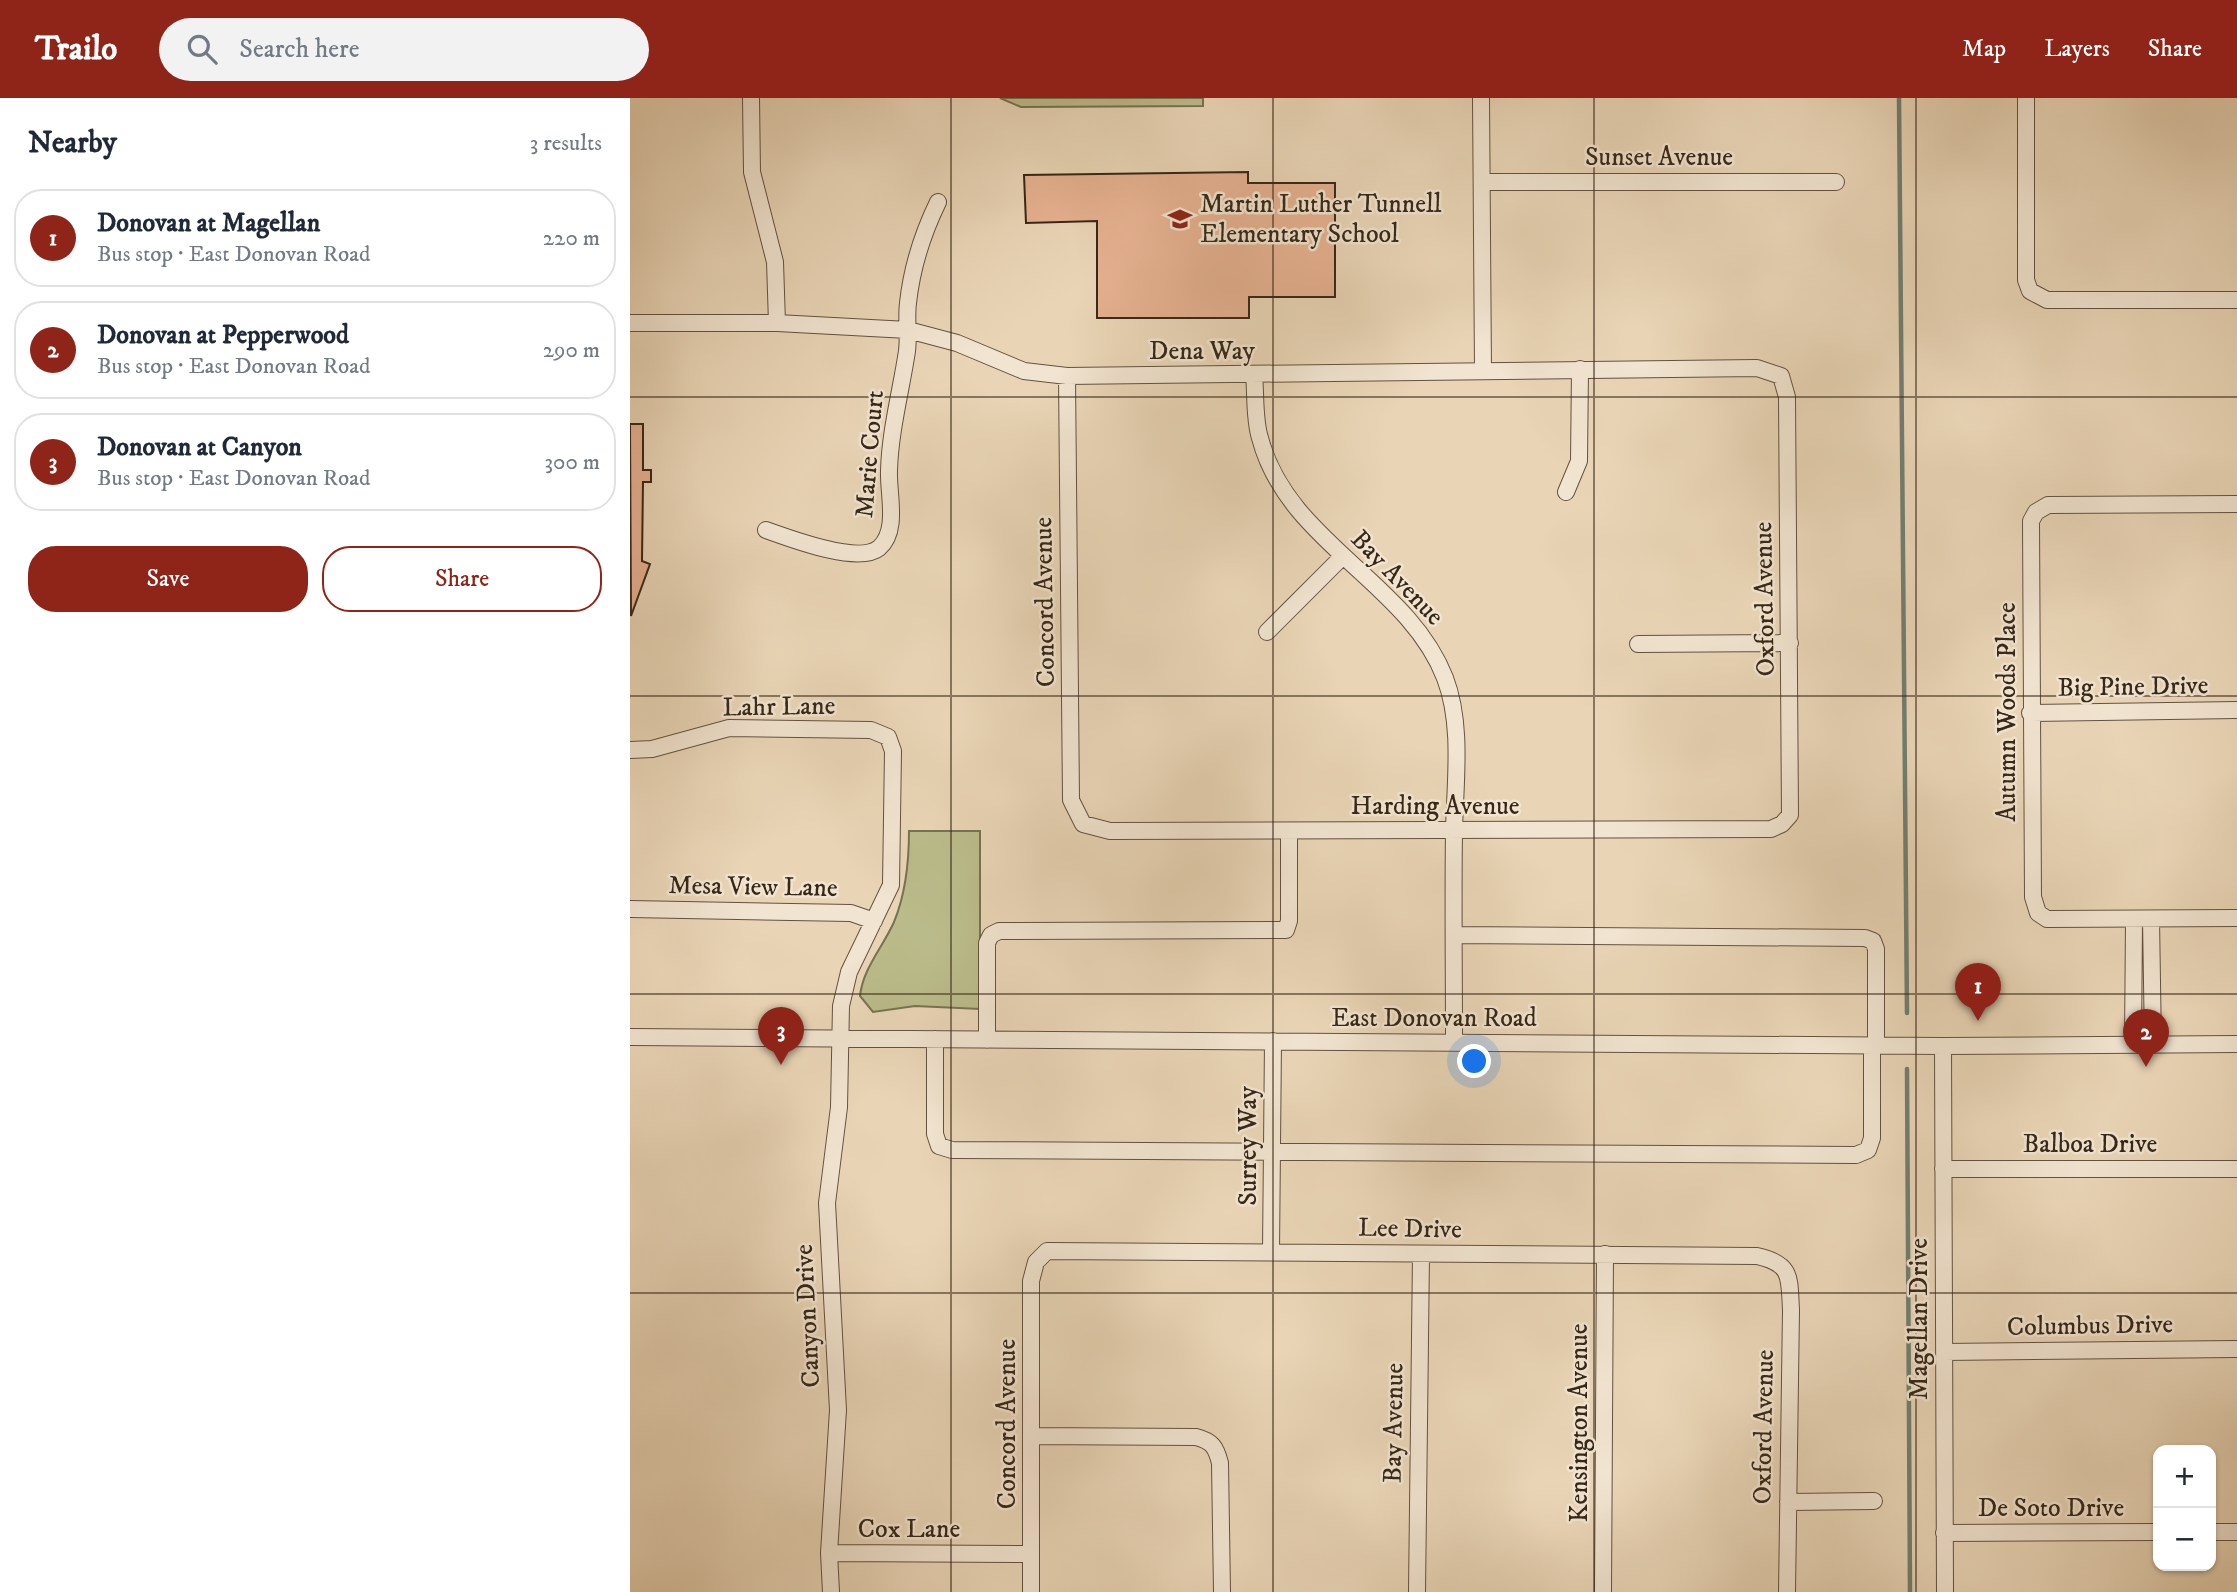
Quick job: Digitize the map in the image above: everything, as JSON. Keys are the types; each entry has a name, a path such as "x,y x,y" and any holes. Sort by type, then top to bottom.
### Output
{"street":[{"path":"751,98 752,172 775,262 777,323"},
{"path":"1481,98 1483,370"},
{"path":"2026,98 2026,280 2029,291 2047,300 2237,299"},
{"name":"Sunset Avenue","path":"1482,182 1836,181"},
{"path":"908,330 908,304 920,239 938,202"},
{"name":"Dena Way","path":"630,323 777,323 908,330 957,343 1024,371 1067,376 1757,368 1781,376"},
{"name":"Marie Court","path":"766,530 819,547 857,554 878,549 886,540 891,521 890,454 908,330"},
{"path":"1566,492 1579,461 1580,369"},
{"name":"Bay Avenue","path":"1254,375 1259,437 1272,469 1291,498 1342,557 1412,621 1424,636 1446,679 1453,710 1457,759 1454,831 1454,1043"},
{"name":"Concord Avenue","path":"1067,376 1071,800 1083,824"},
{"name":"Oxford Avenue","path":"1781,376 1787,397 1792,809 1786,821"},
{"name":"Autumn Woods Place","path":"2134,920 2047,919 2038,913 2033,897 2031,521 2036,512 2048,505 2237,505"},
{"path":"1267,632 1342,557"},
{"path":"1638,644 1790,643"},
{"name":"Big Pine Drive","path":"2030,712 2237,710"},
{"name":"Lahr Lane","path":"630,750 652,749 729,729 871,730 888,737"},
{"name":"Canyon Drive","path":"831,1592 829,1553 838,1410 827,1203 839,1107 841,1006 849,972 891,885 893,751 888,737"},
{"name":"Harding Avenue","path":"1083,824 1110,831 1454,831 1771,829 1786,821"},
{"path":"987,1040 987,943 991,935 999,931 1286,930 1289,921 1289,831"},
{"name":"Mesa View Lane","path":"630,909 851,913 874,922"},
{"path":"2133,1045 2134,920 2237,918"},
{"path":"2151,919 2153,1045"},
{"path":"935,1039 935,1134 939,1146 952,1150 1856,1155 1868,1150 1872,1138 1876,949 1873,941 1454,935"},
{"name":"East Donovan Road","path":"630,1037 1943,1046 2237,1044"},
{"name":"Surrey Way","path":"1271,1251 1273,1041"},
{"name":"Magellan Drive","path":"1943,1046 1945,1592"},
{"name":"Balboa Drive","path":"1943,1168 2237,1169"},
{"name":"Lee Drive","path":"1039,1258 1047,1251 1605,1254 1757,1256 1782,1265"},
{"name":"Bay Avenue","path":"1417,1592 1421,1254"},
{"name":"Kensington Avenue","path":"1603,1592 1605,1254"},
{"name":"Concord Avenue","path":"1031,1592 1031,1281 1039,1258"},
{"name":"Oxford Avenue","path":"1782,1265 1789,1276 1791,1310 1787,1592"},
{"name":"Columbus Drive","path":"1944,1352 2237,1349"},
{"path":"1031,1436 1196,1437 1209,1441 1217,1448 1223,1504 1222,1592"},
{"path":"1788,1502 1874,1501"},
{"name":"De Soto Drive","path":"1944,1533 2153,1532"},
{"path":"2216,1532 2237,1532"},
{"name":"Cox Lane","path":"829,1553 1031,1555"}],"green space":[{"path":"1000,98 1203,98 1203,106 1021,107"},
{"path":"909,831 980,831 980,1009 915,1006 873,1012 860,996 865,976 894,922 901,900"}],"building":[{"path":"1248,172 1248,183 1335,183 1335,297 1249,297 1249,318 1097,318 1097,221 1026,223 1024,175"},
{"path":"630,424 643,424 643,470 651,470 651,482 643,482 642,561 650,564 631,616"}],"waterway":[{"path":"1899,98 1907,1013"},
{"path":"1907,1069 1910,1592"}],"place":[{"name":"Martin Luther Tunnell Elementary School","path":"1180,219"},
{"name":"Donovan at Magellan","path":"1978,1021"},
{"name":"Donovan at Canyon","path":"781,1065"},
{"name":"Donovan at Pepperwood","path":"2146,1067"}]}
